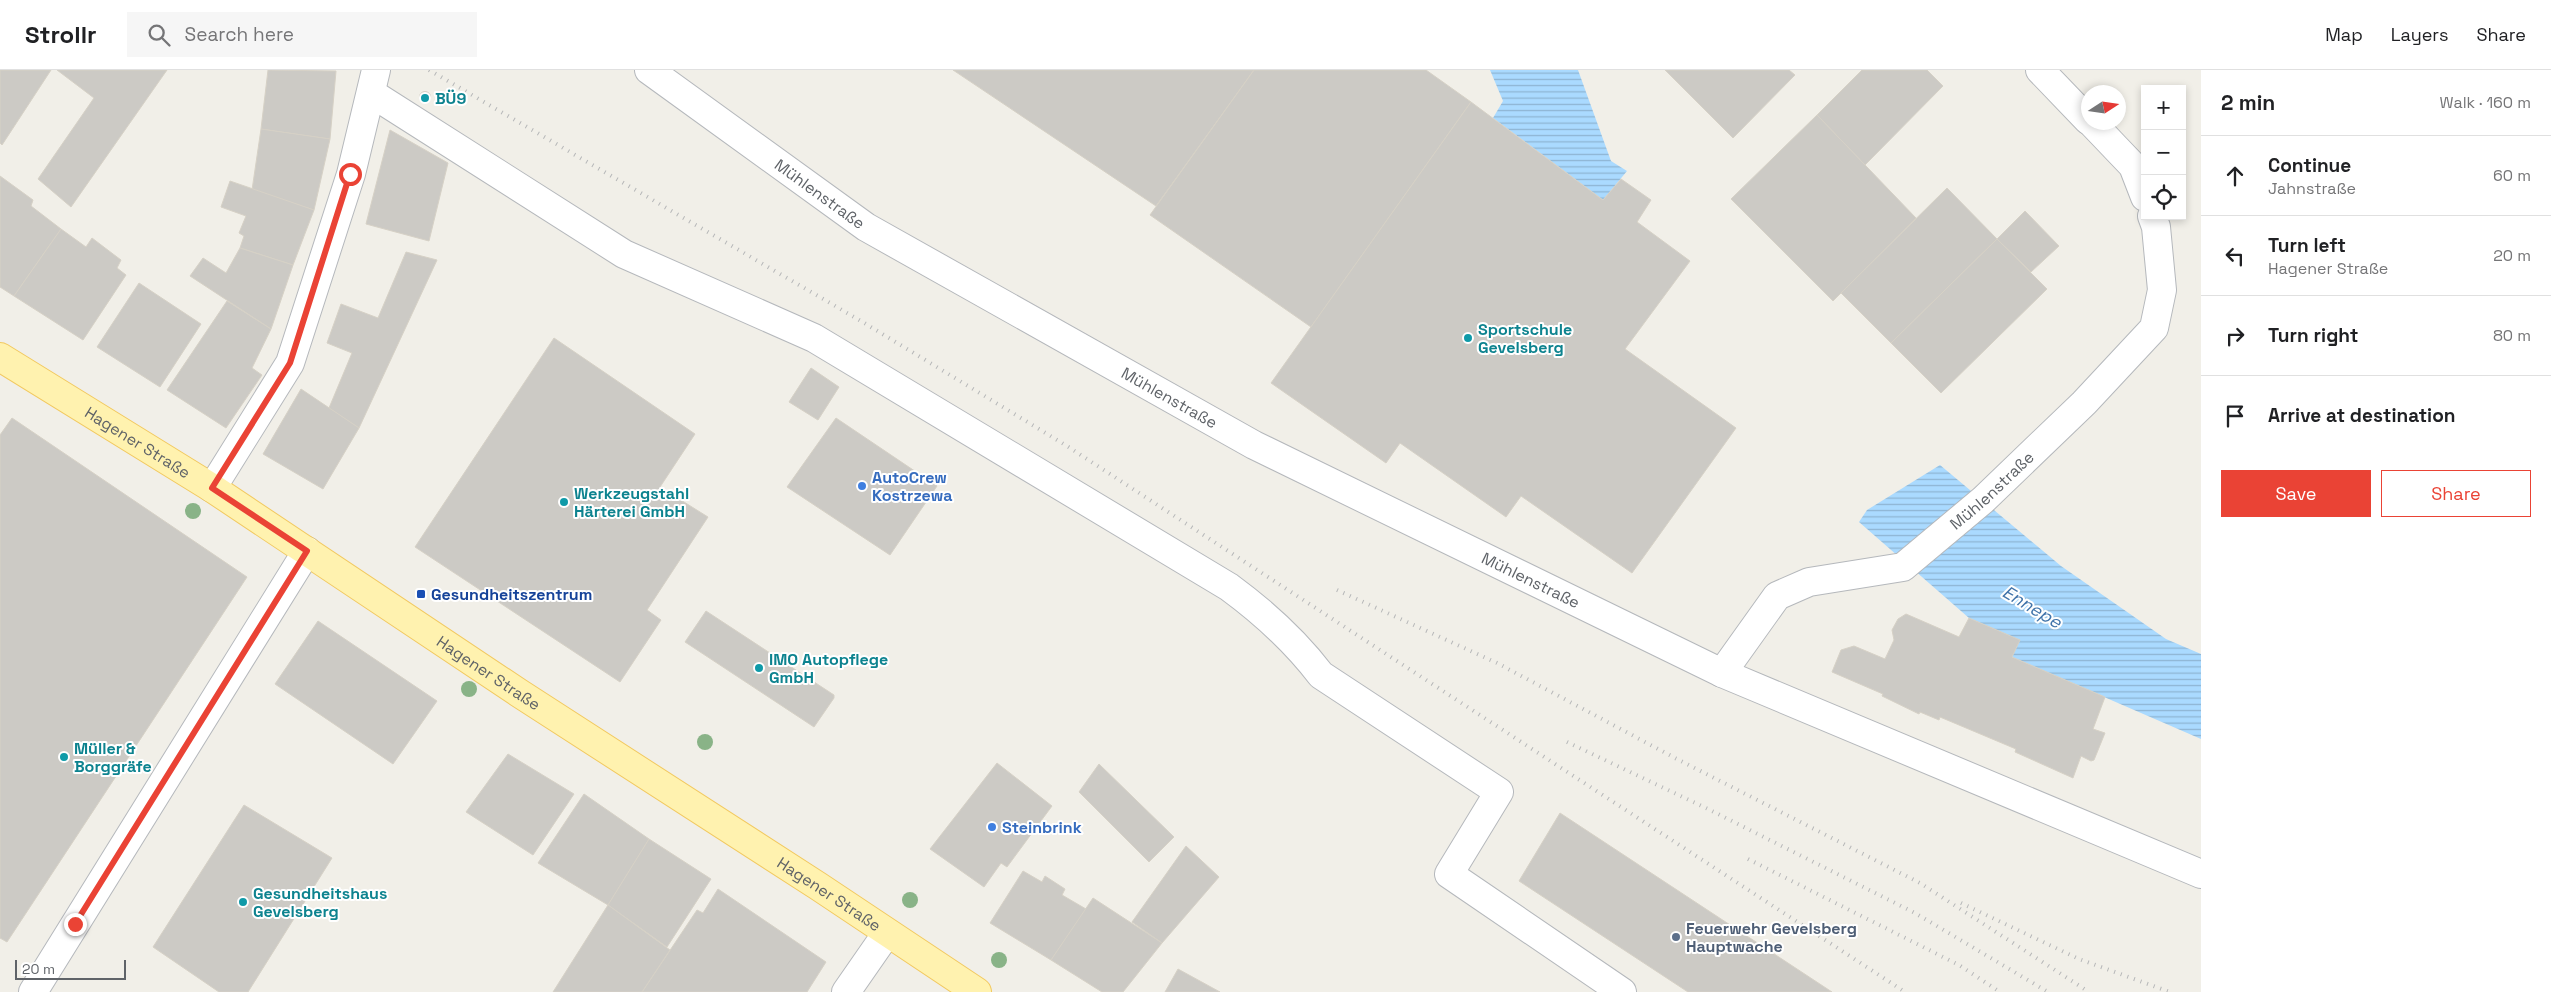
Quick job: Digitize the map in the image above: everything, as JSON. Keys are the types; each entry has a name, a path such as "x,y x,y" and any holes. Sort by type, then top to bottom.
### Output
{"main road":[{"name":"Hagener Straße","path":"0,357 212,488 518,693 818,886 977,992"}],"street":[{"name":"Mühlenstraße","path":"649,70 866,227 1254,445 1722,674 2201,874"},
{"path":"2040,70 2081,112"},
{"path":"212,488 290,363 350,174 373,81 624,254 814,338 1229,587 1258,608 1306,656 1321,675 1499,792 1449,874 1622,992"},
{"path":"2099,130 2133,166 2141,187"},
{"name":"Mühlenstraße","path":"1722,674 1777,596 1809,582 1902,567 1983,500 2084,403 2154,328 2162,290 2156,227 2153,220"},
{"path":"33,992 307,551"},
{"path":"846,992 887,933"}],"water":[{"path":"1490,70 1578,70 1611,161 1627,171 1603,200 1493,118 1503,101"},
{"name":"Ennepe","path":"1940,465 2061,566 2166,639 2201,654 2201,739 2012,657 2019,640 1969,618 1859,522 1867,510"}],"building":[{"path":"0,70 51,70 2,145 0,143"},
{"path":"57,70 167,70 71,207 38,179 94,98"},
{"path":"268,70 336,71 330,139 261,129"},
{"path":"953,70 1254,70 1156,206"},
{"path":"1254,70 1426,70 1471,102 1311,327 1150,215"},
{"path":"1665,70 1789,70 1795,75 1733,138"},
{"path":"1862,70 1927,70 1943,86 1865,165 1817,115"},
{"name":"BÜ9","path":"425,91 431,97 425,103 419,97"},
{"name":"Sportschule Gevelsberg","path":"1471,102 1603,200 1621,179 1651,200 1637,222 1690,261 1625,349 1736,428 1632,573 1521,496 1506,517 1400,443 1386,463 1271,383"},
{"path":"1817,115 1916,218 1833,301 1731,199"},
{"path":"261,129 330,139 314,210 252,190"},
{"path":"390,130 448,163 429,241 366,224"},
{"path":"0,176 33,200 31,206 61,229 14,296 0,287"},
{"path":"230,181 314,210 293,265 240,248 244,236 239,233 246,216 221,207"},
{"path":"1947,188 1997,239 1891,343 1841,293"},
{"path":"2025,211 2059,246 2031,272 1997,239"},
{"path":"61,229 86,247 92,238 121,260 117,268 126,275 83,340 14,296"},
{"path":"1997,239 2047,289 1941,393 1891,343"},
{"path":"240,248 293,265 271,329 190,276 203,258 226,273"},
{"path":"406,252 437,260 359,428 329,408 352,353 327,343 341,304 378,318"},
{"path":"139,283 201,324 160,387 97,347"},
{"path":"227,301 271,329 252,368 262,375 226,428 167,390"},
{"name":"Werkzeugstahl Härterei GmbH","path":"554,338 695,434 660,487 708,517 647,610 661,620 620,682 415,547"},
{"path":"811,368 839,387 818,420 789,402"},
{"path":"301,389 359,428 323,489 263,454"},
{"name":"Müller & Borggräfe","path":"12,418 247,577 7,942 0,938 0,435"},
{"name":"AutoCrew Kostrzewa","path":"836,418 937,486 890,555 787,487"},
{"name":"IMO Autopflege GmbH","path":"706,611 834,695 834,698 814,727 685,642"},
{"path":"1906,614 1959,637 1969,618 2020,640 2012,657 2105,697 2093,729 2105,733 2094,760 2091,761 2081,756 2073,778 2015,752 2016,749 1940,717 1939,720 1920,712 1919,714 1882,696 1883,694 1832,672 1841,650 1854,646 1885,659 1894,640 1892,630 1898,619"},
{"path":"318,621 437,701 393,764 275,684"},
{"path":"508,754 574,794 533,855 466,812"},
{"name":"Steinbrink","path":"997,763 1052,806 1007,867 1001,863 984,887 930,849"},
{"path":"1099,764 1174,837 1149,862 1079,792"},
{"path":"584,794 649,839 608,905 538,863"},
{"name":"Gesundheitshaus Gevelsberg","path":"244,805 332,858 248,992 219,992 153,947"},
{"name":"Feuerwehr Gevelsberg Hauptwache","path":"1560,813 1832,992 1688,992 1519,881"},
{"path":"649,839 711,879 667,947 608,905"},
{"path":"1186,846 1219,877 1162,943 1132,922"},
{"path":"1023,871 1042,882 1045,876 1065,889 1062,895 1086,909 1051,960 990,923"},
{"path":"718,889 826,962 807,992 642,992 697,910 703,913"},
{"path":"1093,898 1162,943 1123,992 1102,992 1051,960"},
{"path":"608,905 670,950 642,992 553,992"},
{"path":"1178,969 1220,992 1165,992"}],"railway":[{"path":"429,70 861,321 1067,446 1905,992"},
{"path":"1337,590 1497,663 1675,758 1920,883 2089,992"},
{"path":"1567,742 1710,810 1915,913 2048,992"},
{"path":"1748,859 1959,965 2000,992"},
{"path":"1961,903 2079,959 2170,992"}],"place":[{"name":"BÜ9","path":"425,98"},
{"name":"Sportschule Gevelsberg","path":"1468,338"},
{"name":"AutoCrew Kostrzewa","path":"862,486"},
{"name":"Werkzeugstahl Härterei GmbH","path":"564,502"},
{"name":"Gesundheitszentrum","path":"421,594"},
{"name":"IMO Autopflege GmbH","path":"759,668"},
{"name":"Müller & Borggräfe","path":"64,757"},
{"name":"Steinbrink","path":"992,827"},
{"name":"Gesundheitshaus Gevelsberg","path":"243,902"},
{"name":"Feuerwehr Gevelsberg Hauptwache","path":"1676,937"}],"route":[{"path":"75,924 307,551 212,488 290,363 350,174"}]}
